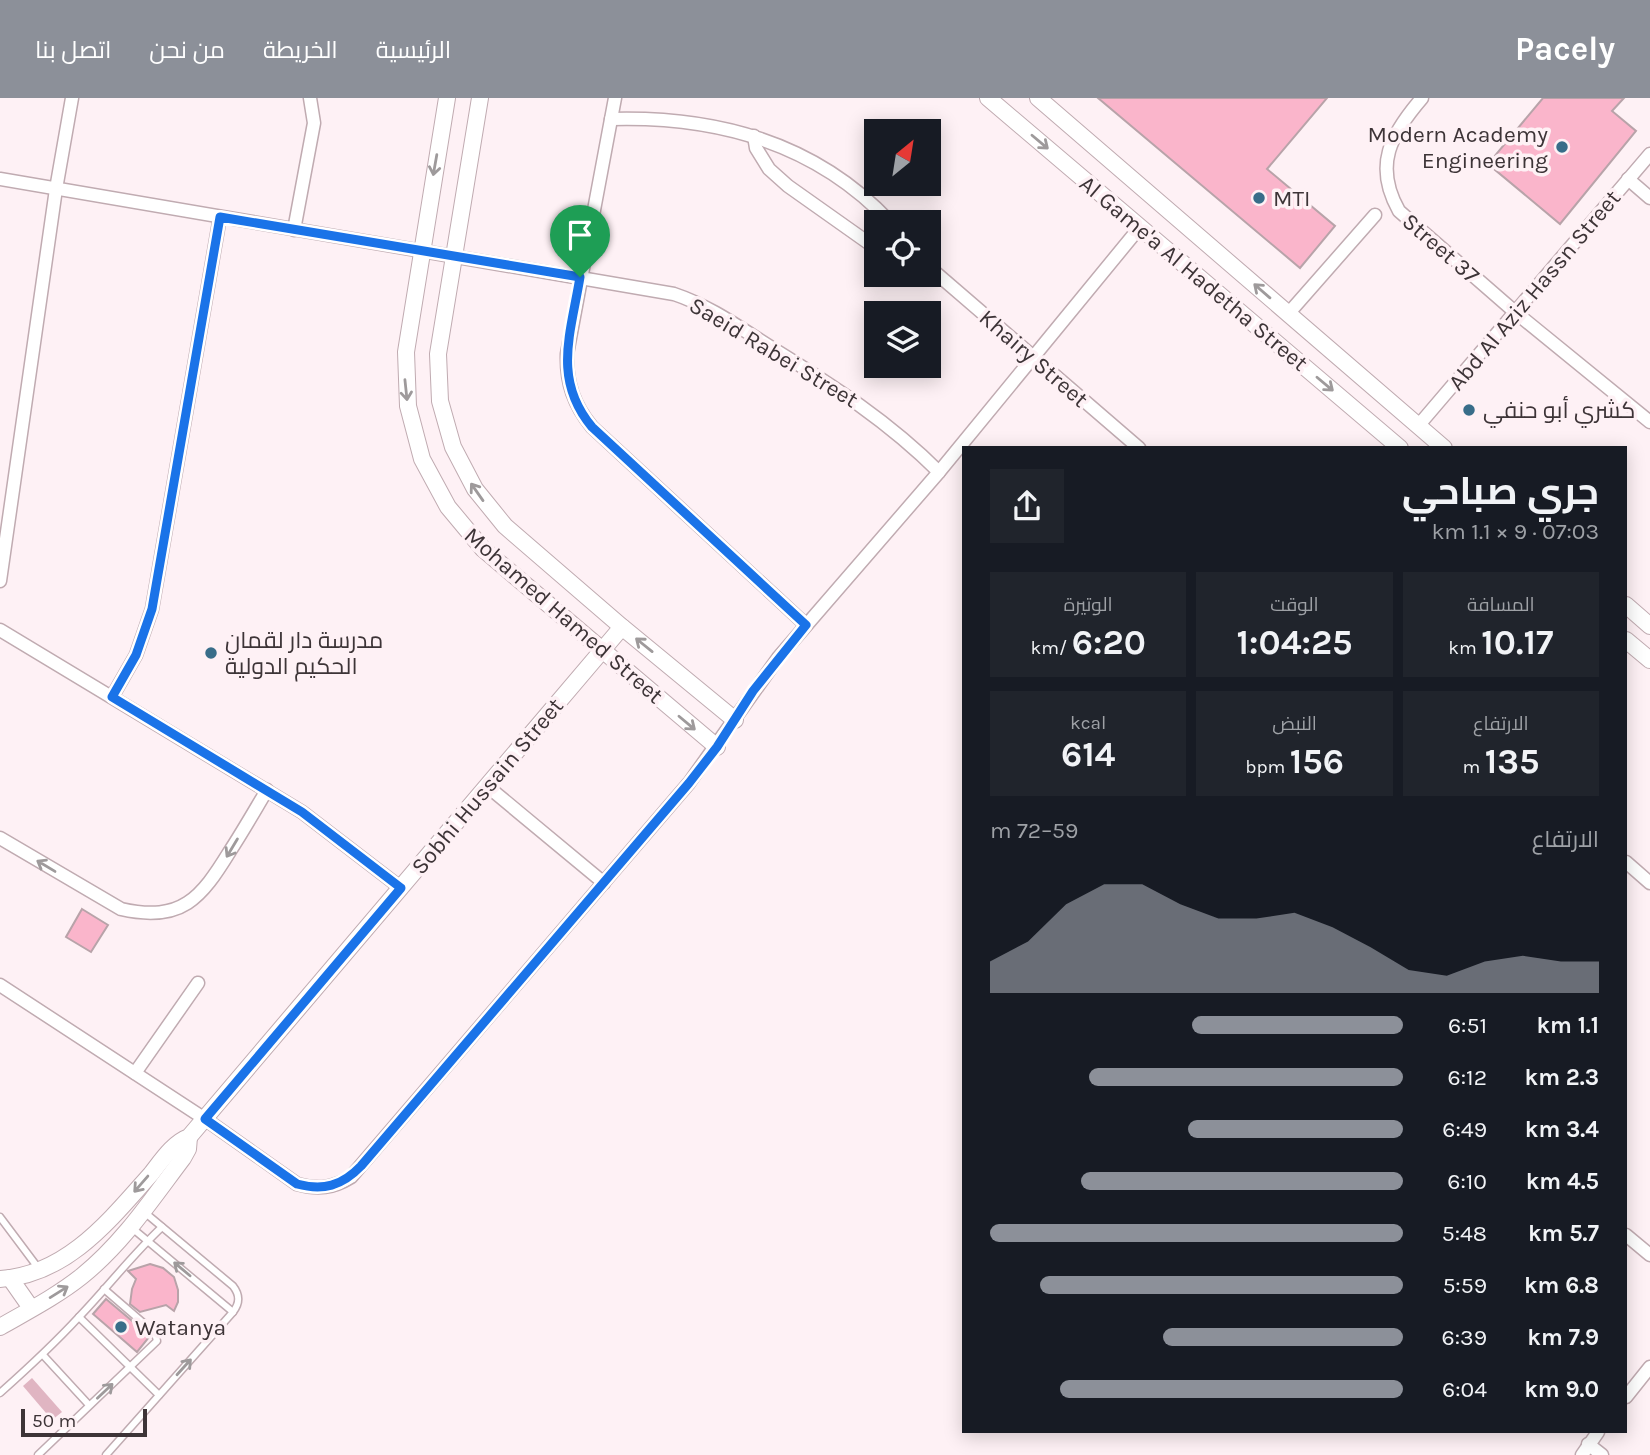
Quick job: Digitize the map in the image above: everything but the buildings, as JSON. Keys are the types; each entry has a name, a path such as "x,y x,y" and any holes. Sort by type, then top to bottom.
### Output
{"street":[{"path":"0,581 7,487 72,98"},
{"path":"294,230 314,123 310,98"},
{"name":"Mohamed Hamed Street","path":"447,98 405,352 408,406 422,458 448,507 483,549 717,747"},
{"name":"Mohamed Hamed Street","path":"480,98 438,354 438,378 445,425 462,469 489,509 505,526 734,720"},
{"path":"615,98 567,354 566,370 574,401 592,427 806,625"},
{"name":"Al Game'a Al Hadetha Street","path":"988,98 1398,446"},
{"name":"Al Game'a Al Hadetha Street","path":"1038,98 1442,446"},
{"name":"Street 37","path":"1422,98 1400,126 1386,159 1390,196 1399,211 1515,312 1650,422"},
{"path":"611,119 683,120 754,136 835,176 876,210"},
{"path":"754,136 756,148 769,170 864,240"},
{"name":"Abd Al Aziz Hassn Street","path":"1418,426 1650,154"},
{"name":"Saeid Rabei Street","path":"0,179 674,294 712,310 855,401 899,434 939,472"},
{"path":"1628,179 1650,198"},
{"path":"1288,314 1376,215"},
{"path":"112,697 136,655 152,609 220,217"},
{"path":"0,985 205,1119 297,1184 326,1188 345,1180 361,1166 689,783 766,674 939,472 1140,227"},
{"name":"Khairy Street","path":"941,278 1137,446"},
{"path":"1627,607 1650,626"},
{"name":"Sobhi Hussain Street","path":"5,1279 60,1260 97,1234 172,1149 189,1137 622,627"},
{"path":"0,630 267,790 336,836 401,888"},
{"path":"1627,641 1650,660"},
{"path":"488,786 604,883"},
{"path":"0,838 121,909 141,914 160,913 179,907 210,884 267,790"},
{"path":"1627,863 1647,875"},
{"path":"135,1073 198,983"},
{"name":"Sobhi Hussain Street","path":"0,1326 61,1291 83,1275 143,1211 186,1154 189,1137"},
{"path":"1627,1236 1650,1255"},
{"path":"5,1279 31,1308"},
{"path":"1627,1396 1650,1367"},
{"path":"1597,1433 1585,1449 1602,1455"}],"lane":[{"path":"106,1455 239,1302 239,1296 233,1286 143,1211"},
{"path":"0,1217 39,1269"},
{"path":"131,1226 233,1312"},
{"path":"0,1393 43,1355 162,1227"},
{"path":"38,1455 155,1344 157,1336 104,1289"},
{"path":"79,1317 159,1395"},
{"path":"43,1355 89,1405"}],"shaded area":[{"path":"32,1378 62,1412 52,1420 23,1386"}],"place":[{"name":"Modern Academy Engineering","path":"1562,147"},
{"name":"MTI","path":"1259,198"},
{"name":"كشري أبو حنفي","path":"1469,410"},
{"name":"مدرسة دار لقمان الحكيم الدولية","path":"211,653"},
{"name":"Watanya","path":"121,1327"}],"route":[{"path":"220,217 580,277 566,370 574,401 582,415 806,625 753,691 717,747 689,783 351,1177 326,1188 297,1184 205,1119 401,888 302,812 112,697 136,655 152,609 220,217"}]}
